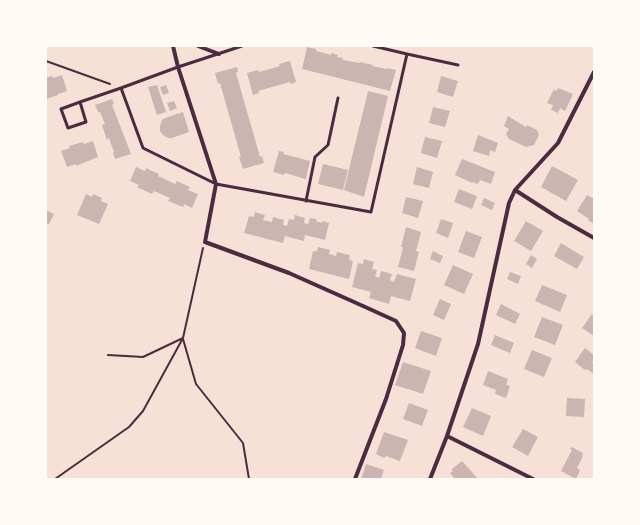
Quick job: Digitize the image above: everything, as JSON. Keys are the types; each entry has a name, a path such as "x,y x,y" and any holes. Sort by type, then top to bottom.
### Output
{"street":[{"path":"173,46 178,67 216,184 205,242 289,274 396,321 404,333 403,345 386,399 355,479"},
{"path":"198,46 219,54"},
{"path":"430,479 447,436 478,344 509,203 515,190 558,143 594,72"},
{"path":"515,190 557,217 594,238"},
{"path":"447,436 533,479"}],"lane":[{"path":"80,102 86,122 68,128 61,109 80,102 121,88 178,67 242,46"},
{"path":"373,46 458,65"},
{"path":"121,88 143,148 216,184 371,212 407,54"},
{"path":"306,201 316,157 328,145 338,98"}],"path":[{"path":"46,61 121,88"},
{"path":"55,479 129,427 143,411 182,338 205,242"},
{"path":"108,355 143,357 182,338"},
{"path":"182,338 196,384 243,444 249,479"}],"building":[{"path":"307,47 331,55 331,53 338,55 337,57 343,58 343,60 396,70 390,91 302,69"},
{"path":"290,61 296,82 291,84 290,82 258,91 259,93 253,95 247,73 258,70 259,72 280,66 279,64"},
{"path":"237,67 238,72 236,73 260,157 262,156 264,163 243,169 220,83 218,84 215,73"},
{"path":"62,75 67,91 46,99 46,78 52,76 53,78"},
{"path":"441,76 458,81 453,97 437,92"},
{"path":"157,85 166,112 157,115 148,87"},
{"path":"166,85 169,93 163,95 160,87"},
{"path":"558,88 573,94 565,111 560,108 558,113 551,110 553,105 547,103 554,89 556,91"},
{"path":"368,91 388,96 364,197 344,190"},
{"path":"112,99 114,104 112,105 131,154 115,159 109,138 107,140 102,125 105,124 95,105"},
{"path":"174,101 177,108 170,111 167,103"},
{"path":"433,107 450,111 445,127 429,123"},
{"path":"183,112 189,132 172,138 168,138 163,135 160,131 162,120"},
{"path":"508,116 526,127 527,125 537,130 539,135 534,145 526,147 509,139 506,134 509,129 504,126"},
{"path":"478,135 498,143 495,152 490,150 489,156 473,151"},
{"path":"425,137 442,141 437,158 421,153"},
{"path":"93,141 98,157 76,166 76,164 67,167 61,151 70,148 69,146"},
{"path":"279,151 284,152 283,154 310,161 306,179 285,173 284,175 273,172"},
{"path":"462,159 495,172 491,184 480,180 478,184 472,183 455,175"},
{"path":"323,164 348,170 343,190 318,184"},
{"path":"552,166 578,180 566,201 541,187"},
{"path":"136,167 145,171 146,168 159,174 158,176 175,184 177,181 190,187 188,190 198,194 192,208 184,204 183,207 168,201 170,198 154,191 152,194 137,187 139,185 130,181"},
{"path":"417,167 433,172 429,188 413,184"},
{"path":"459,189 477,196 472,209 454,202"},
{"path":"86,194 92,197 93,194 102,198 101,201 108,204 99,224 77,215"},
{"path":"587,195 594,199 594,224 577,211"},
{"path":"406,197 423,201 418,218 402,213"},
{"path":"484,198 495,203 492,210 481,205"},
{"path":"46,210 54,214 49,224 46,223"},
{"path":"255,212 265,215 263,220 272,222 273,217 284,220 283,225 287,226 289,219 294,220 295,215 305,218 304,223 308,224 310,218 317,219 316,221 322,223 322,221 329,223 325,240 305,235 304,241 285,236 283,243 244,233 249,216 254,217"},
{"path":"441,219 453,223 448,238 436,233"},
{"path":"526,221 543,231 531,251 514,241"},
{"path":"406,227 421,232 416,251 419,252 414,271 398,267"},
{"path":"466,231 482,237 474,258 458,252"},
{"path":"561,243 584,257 577,269 554,256"},
{"path":"318,247 330,250 329,254 336,256 337,252 350,255 349,260 353,261 349,279 309,269 313,251 317,251"},
{"path":"433,251 443,256 440,263 430,259"},
{"path":"531,255 537,259 532,268 526,264"},
{"path":"364,259 374,262 372,269 377,270 375,276 379,278 381,271 392,274 390,280 394,282 397,274 416,279 410,301 391,296 389,304 369,298 371,292 352,287 358,263 363,264"},
{"path":"453,265 473,274 464,294 444,285"},
{"path":"510,272 521,276 518,284 507,279"},
{"path":"542,285 567,295 560,312 535,301"},
{"path":"440,299 451,304 444,320 433,315"},
{"path":"501,304 520,314 515,324 496,315"},
{"path":"592,314 594,316 594,336 582,328"},
{"path":"542,317 563,325 555,345 534,337"},
{"path":"421,331 442,338 436,356 415,348"},
{"path":"495,335 514,343 510,353 491,345"},
{"path":"585,348 594,355 592,363 594,364 594,374 587,369 585,370 575,362"},
{"path":"532,350 552,358 544,377 524,369"},
{"path":"403,362 431,371 423,394 395,385"},
{"path":"488,371 508,379 506,385 510,386 506,398 495,394 496,390 483,385"},
{"path":"567,398 585,399 584,417 566,416"},
{"path":"409,403 428,410 422,426 403,419"},
{"path":"472,408 491,416 483,436 463,427"},
{"path":"523,429 538,437 528,456 512,447"},
{"path":"384,432 408,440 400,461 386,456 384,458 376,454"},
{"path":"572,447 583,453 577,468 580,470 576,479 561,471 572,450 570,449"},
{"path":"462,461 478,479 455,479 450,473 453,471 452,469"},
{"path":"366,464 384,470 381,479 361,479"}]}
